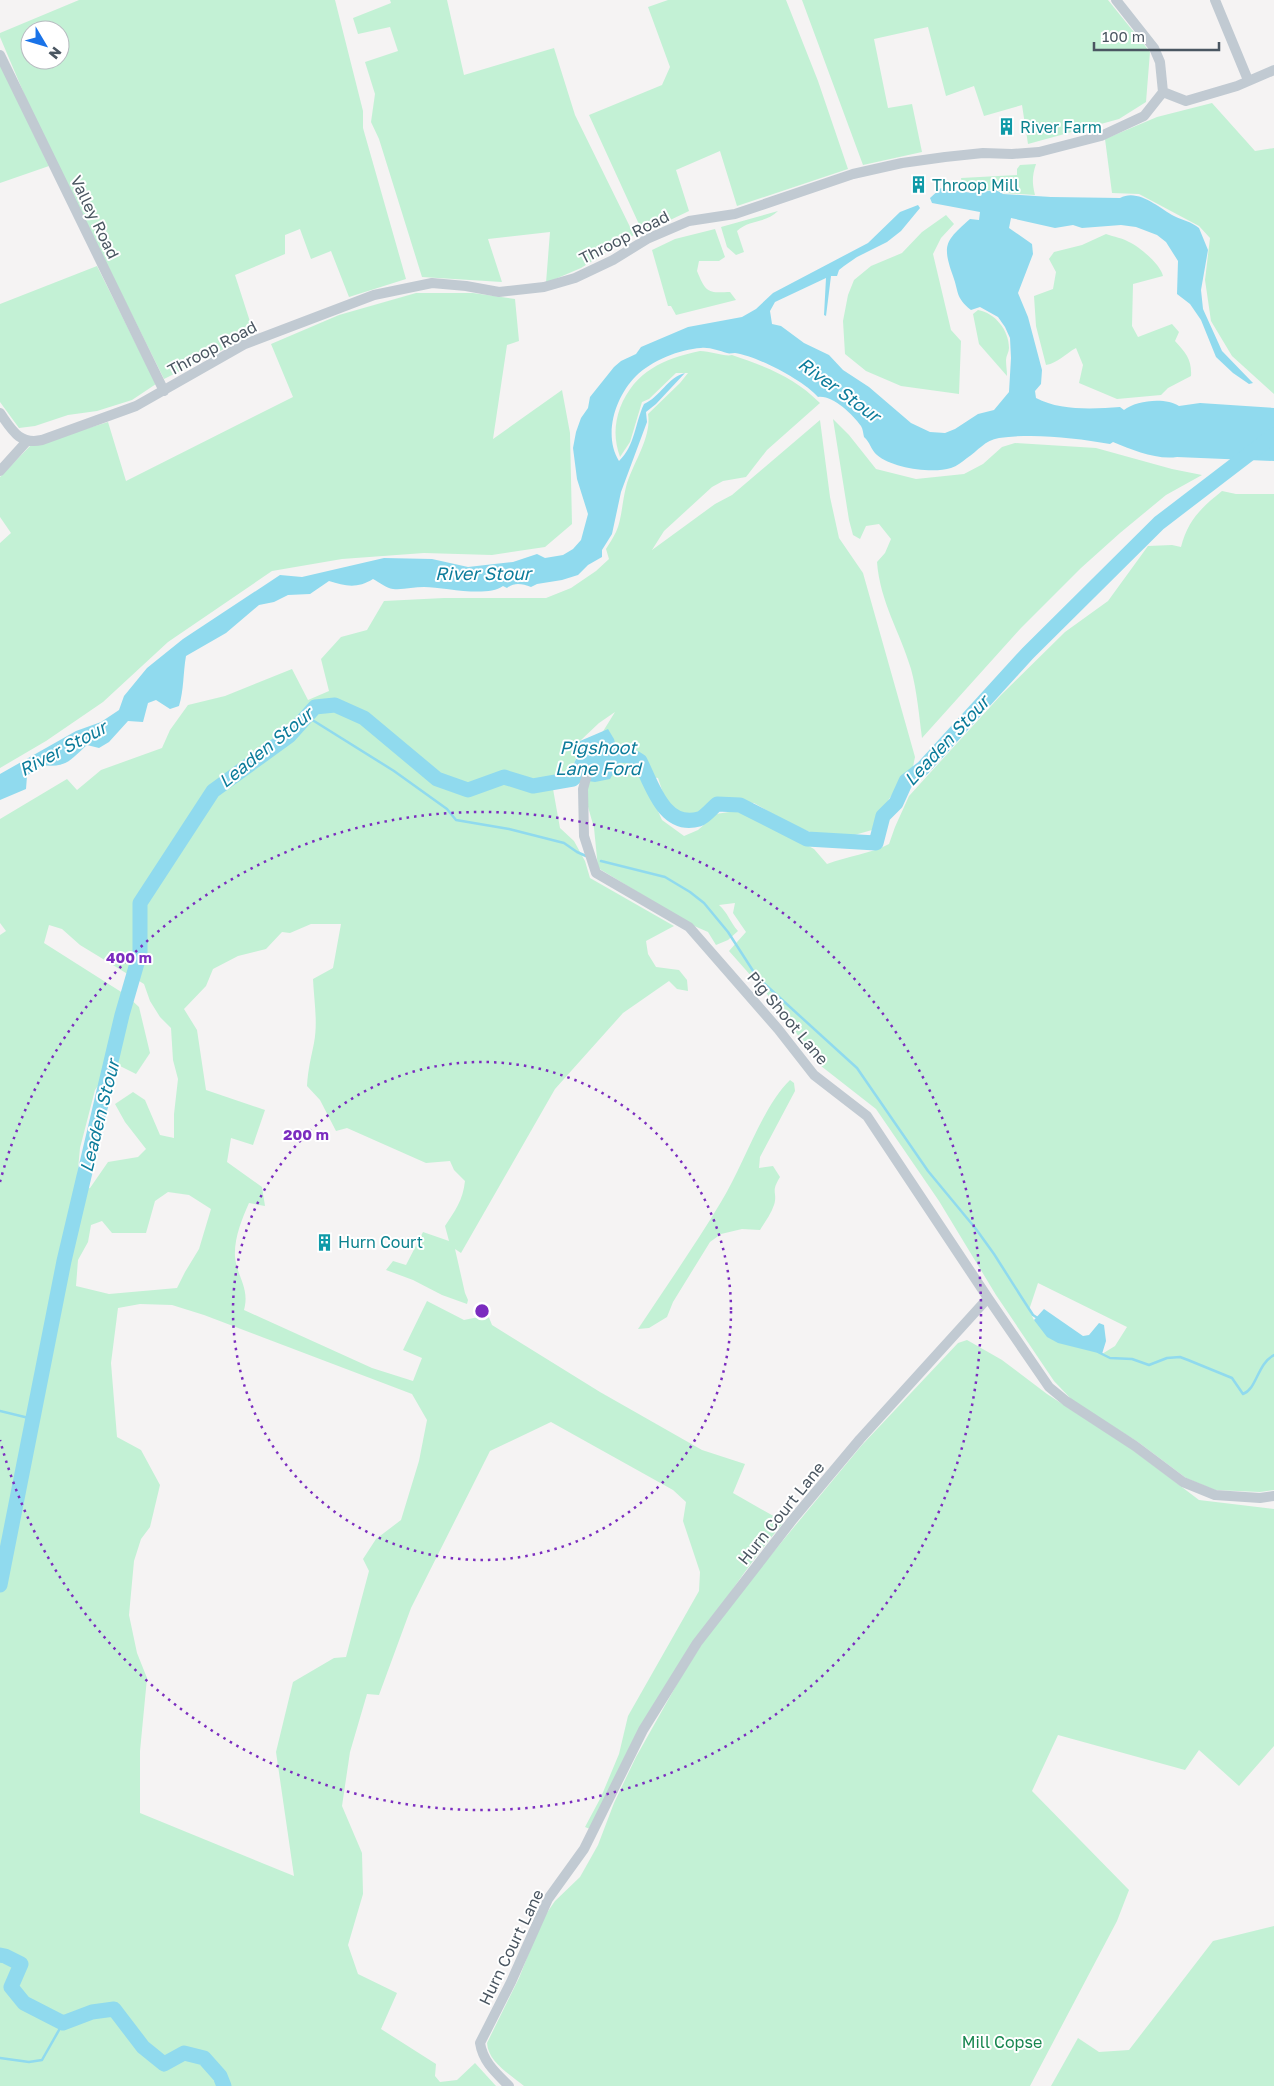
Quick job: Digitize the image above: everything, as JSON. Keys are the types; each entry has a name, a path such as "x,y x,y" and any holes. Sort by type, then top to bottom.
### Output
{"street":[{"path":"1116,0 1154,48 1160,62 1163,92 1186,101 1237,86 1274,70"},
{"path":"1214,0 1248,80"},
{"name":"Valley Road","path":"0,55 164,391"},
{"name":"Throop Road","path":"27,441 42,440 127,409 164,391 245,344 374,295 432,284 466,286 499,292 544,287 575,278 613,260 647,239 689,221 735,214 853,174 902,163 945,157 983,153 1012,154 1039,152 1101,136 1144,116 1163,92"},
{"path":"0,413 15,433 27,441 0,471"},
{"name":"Pig Shoot Lane","path":"588,771 582,789 584,836 596,874 689,927 778,1029 814,1075 867,1116 988,1298"},
{"path":"988,1298 1050,1386 1066,1401 1088,1417 1135,1446 1183,1482 1215,1495 1260,1498 1274,1496"},
{"name":"Hurn Court Lane","path":"509,2086 487,2064 482,2054 480,2043 511,1982 548,1899 584,1850 643,1730 697,1642 793,1519 860,1438 988,1298"}],"green space":[{"path":"79,0 335,0 363,111 363,128 406,279 349,297 331,251 311,259 300,229 285,235 285,254 235,275 254,334 164,379 39,129 0,37 0,33 20,25 20,70 70,70 70,20 31,20"},
{"path":"390,0 447,0 464,75 554,48 575,115 634,235 581,268 546,283 550,232 488,239 502,282 422,277 379,139 371,122 375,94 365,62 398,51 390,27 358,34 353,18 391,3"},
{"path":"668,0 786,0 818,81 848,169 737,206 720,151 676,170 689,211 643,233 589,115 662,85 670,67 648,7"},
{"path":"802,0 1108,0 1150,52 1146,102 1119,119 1028,144 1022,105 984,116 974,86 946,96 928,27 874,39 888,108 912,104 922,152 863,165"},
{"path":"0,64 49,166 0,183"},
{"path":"1212,103 1255,151 1274,148 1274,394 1232,356 1211,321 1205,280 1210,238 1199,226 1139,194 1112,193 1105,139 1157,117"},
{"path":"1036,164 1033,180 1035,195 1003,193 996,189 970,189 962,185 961,178 1017,175 1017,169 1020,165"},
{"path":"778,211 768,218 742,227 737,231 744,252 736,255 727,247 721,227"},
{"path":"946,215 954,224 941,238 933,254 951,330 961,341 959,394 901,386 866,371 845,354 843,321 848,295 854,280 871,266 902,253 922,232"},
{"path":"715,229 725,257 719,261 699,261 697,271 706,288 712,292 730,292 736,300 676,315 671,306 668,306 652,250 675,239"},
{"path":"1106,234 1134,244 1154,262 1163,276 1133,284 1132,326 1138,337 1172,324 1179,332 1175,341 1188,357 1191,376 1168,388 1161,395 1117,399 1079,383 1083,365 1076,348 1058,360 1046,365 1036,326 1034,296 1053,289 1056,272 1049,259 1054,252 1082,245"},
{"path":"97,266 156,384 132,400 97,411 68,415 35,426 19,428 0,402 0,304"},
{"path":"416,293 473,293 515,299 519,341 507,345 493,439 562,390 570,433 572,524 545,547 492,555 424,553 342,559 272,571 168,642 103,702 46,741 0,768 0,543 11,533 0,517 0,477 30,446 108,422 126,481 293,397 271,344 339,315"},
{"path":"978,310 990,315 1000,323 1007,335 1009,348 1006,360 1007,376 979,344 973,314"},
{"path":"704,351 745,359 790,380 820,403 767,450 746,477 723,481 712,487 664,531 652,550 715,504 732,495 820,420 830,497 839,538 863,573 915,757 913,767 889,799 872,830 851,836 815,834 790,824 754,803 714,800 698,813 681,816 667,805 658,778 642,776 662,820 684,836 698,830 716,814 742,810 814,849 827,864 889,844 909,796 1001,695 1065,632 1108,601 1148,546 1172,545 1181,547 1187,529 1196,515 1222,491 1236,494 1274,494 1274,1490 1260,1492 1215,1490 1186,1478 1138,1442 1074,1402 1054,1381 996,1295 939,1201 876,1109 821,1066 767,994 729,951 746,932 733,913 735,903 719,905 738,931 728,940 716,945 708,932 692,925 598,868 594,828 583,789 602,733 615,712 599,723 580,741 576,759 571,770 573,779 553,789 560,828 574,841 585,861 590,878 674,926 646,941 648,954 656,967 679,970 687,980 688,991 677,989 669,981 623,1013 555,1089 461,1253 455,1249 468,1300 467,1304 386,1270 393,1261 406,1265 423,1232 449,1241 445,1226 460,1200 465,1181 454,1170 450,1161 426,1163 347,1128 336,1131 320,1100 307,1086 316,1027 313,979 333,968 341,924 311,924 290,933 282,932 266,949 238,956 213,969 206,986 184,1009 197,1030 206,1090 265,1110 253,1145 231,1138 227,1162 262,1187 265,1206 249,1203 237,1236 235,1257 244,1289 244,1310 372,1368 413,1381 422,1358 403,1350 427,1301 464,1320 488,1315 492,1325 600,1392 702,1450 745,1464 733,1493 784,1522 729,1594 704,1632 590,1829 585,1827 601,1797 619,1754 628,1716 699,1591 700,1572 683,1521 686,1502 673,1490 551,1422 490,1451 411,1608 379,1695 367,1694 350,1752 342,1806 362,1853 363,1894 348,1945 358,1974 397,1993 381,2029 436,2064 435,2076 440,2082 457,2080 475,2063 496,2086 0,2086 0,935 6,931 0,923 0,819 67,779 77,790 101,770 162,748 170,730 188,705 225,696 292,669 308,700 329,691 321,659 341,637 367,630 384,601 444,598 546,598 571,588 596,571 609,559 606,549 618,527 626,487 647,432 648,414 688,373 676,373 649,399 642,402 630,442 620,457 616,439 616,426 620,408 626,395 642,376 652,369 662,363 687,354","holes":["618,752 624,757 606,762 605,753","49,925 62,929 80,945 144,984 150,1001 160,1017 171,1028 173,1060 178,1079 174,1114 174,1138 160,1135 145,1100 133,1092 115,1104 125,1122 146,1149 138,1157 108,1162 90,1188 76,1190 80,1148 95,1090 114,1063 136,1074 150,1053 139,1007 126,995 44,943","168,1192 189,1195 211,1209 199,1249 177,1288 109,1294 76,1286 78,1260 88,1242 91,1225 102,1221 112,1233 146,1233 155,1201","1038,1283 1127,1327 1115,1346 1102,1354 1034,1320 1029,1310","140,1304 172,1305 204,1315 412,1394 427,1420 419,1461 401,1520 376,1539 363,1559 369,1571 346,1657 334,1658 293,1682 276,1752 294,1876 140,1813 140,1751 147,1678 137,1653 129,1615 134,1561 141,1539 150,1527 160,1485 141,1450 117,1437 111,1363 118,1308"]},
{"path":"833,419 849,435 876,469 916,479 964,474 983,464 1002,447 1015,443 1096,448 1172,469 1202,475 1166,495 1081,568 1021,628 922,738 911,669 886,604 879,577 877,562 885,553 891,539 879,524 866,526 860,539 853,535"},
{"path":"790,1080 794,1083 795,1091 760,1157 759,1168 773,1166 780,1177 775,1186 775,1201 768,1218 760,1230 742,1229 721,1234 710,1242 673,1302 667,1317 649,1328 638,1329 721,1202 770,1106"},
{"name":"Mill Copse","path":"967,1340 1002,1360 1047,1394 1133,1450 1199,1500 1274,1509 1274,1746 1239,1786 1199,1750 1185,1770 1058,1735 1032,1791 1129,1890 1117,1921 1030,2086 524,2086 495,2062 488,2050 487,2043 519,1978 542,1920 555,1901 580,1877 598,1845 614,1803 636,1757 681,1677 717,1620 862,1445 958,1343"},
{"path":"1274,1926 1274,2086 1051,2086 1078,2038 1099,2052 1129,2050 1213,1941"}],"water":[{"name":"River Stour","path":"941,188 972,193 996,190 1003,194 1051,197 1120,198 1134,195 1148,200 1174,216 1199,228 1208,250 1201,290 1203,309 1222,351 1253,383 1249,384 1233,373 1216,357 1201,320 1190,304 1177,294 1178,261 1166,242 1157,235 1136,227 1121,225 1082,228 1073,225 1055,228 1011,218 1009,228 1032,244 1033,254 1018,293 1028,317 1042,370 1041,384 1035,391 1036,398 1066,407 1120,407 1124,410 1136,404 1151,401 1167,401 1179,406 1200,403 1274,408 1274,461 1169,458 1145,454 1113,442 1110,444 1069,438 1027,436 994,439 951,468 943,470 913,469 884,460 877,455 864,437 861,426 853,416 836,402 824,397 818,397 791,376 744,355 704,348 684,351 650,365 636,376 622,394 617,405 612,428 614,451 619,461 632,441 644,404 655,397 679,375 685,373 646,412 647,422 621,492 612,534 602,550 602,557 588,565 578,575 531,587 516,584 507,588 503,586 476,592 432,587 393,589 373,579 351,586 329,581 310,594 288,595 274,602 259,605 226,633 186,656 179,706 170,709 156,700 148,703 143,722 128,721 109,742 99,748 87,745 67,762 50,766 41,765 27,776 26,789 0,800 0,774 76,731 101,722 119,710 124,696 147,668 183,639 280,575 302,577 384,558 432,559 468,567 513,562 537,554 545,558 563,555 573,549 581,540 588,514 577,479 573,448 576,432 581,418 588,408 590,397 614,367 621,361 636,354 641,347 688,327 742,317 756,309 773,293 868,243 900,212 918,205 920,208 901,231 887,242 857,257 839,270 837,276 831,276 826,316 824,315 826,278 775,302 770,311 772,324 781,326 804,343 829,355 843,370 869,387 911,423 930,432 945,433 955,429 978,414 994,410 1009,392 1010,338 998,317 980,307 971,310 962,301 958,294 947,250 948,244 955,233 970,219 979,220 980,212 932,203 930,198"},
{"name":"Pigshoot Lane Ford","path":"608,729 614,739 620,762 610,779 595,782 573,779 571,770 576,759 580,741"},
{"path":"1044,1309 1083,1336 1089,1335 1099,1323 1104,1325 1106,1341 1102,1354 1058,1343 1047,1337 1034,1320"}],"waterway":[{"name":"Leaden Stour","path":"0,1585 64,1261 122,1015 140,953 140,903 213,791 289,736 315,707 335,705 364,718 437,779 468,790 504,777 533,786 573,779 601,754 632,756 640,761 661,803 677,818 687,820 699,819 717,804 740,805 807,839 876,843 883,816 896,803 906,781 923,768 1028,653 1159,523 1274,435"},
{"path":"306,716 394,771 447,809 456,820 509,829 564,843 586,856"},
{"path":"601,861 665,877 704,903 728,932 757,977 857,1068 928,1171 976,1229 1033,1315 1039,1319"},
{"path":"1098,1352 1110,1358 1132,1359 1149,1365 1167,1358 1180,1357 1232,1378 1243,1394 1251,1387 1264,1364 1274,1355"},
{"path":"0,1411 33,1419"},
{"path":"0,1955 21,1964 11,1987 24,2003 63,2023 92,2012 114,2009 143,2047 164,2064 184,2053 204,2058 220,2076 224,2086"},
{"path":"0,2058 29,2062 42,2060 63,2023"}],"place":[{"name":"River Farm","path":"1006,127"},
{"name":"Throop Mill","path":"918,185"},
{"name":"Hurn Court","path":"324,1242"}]}
